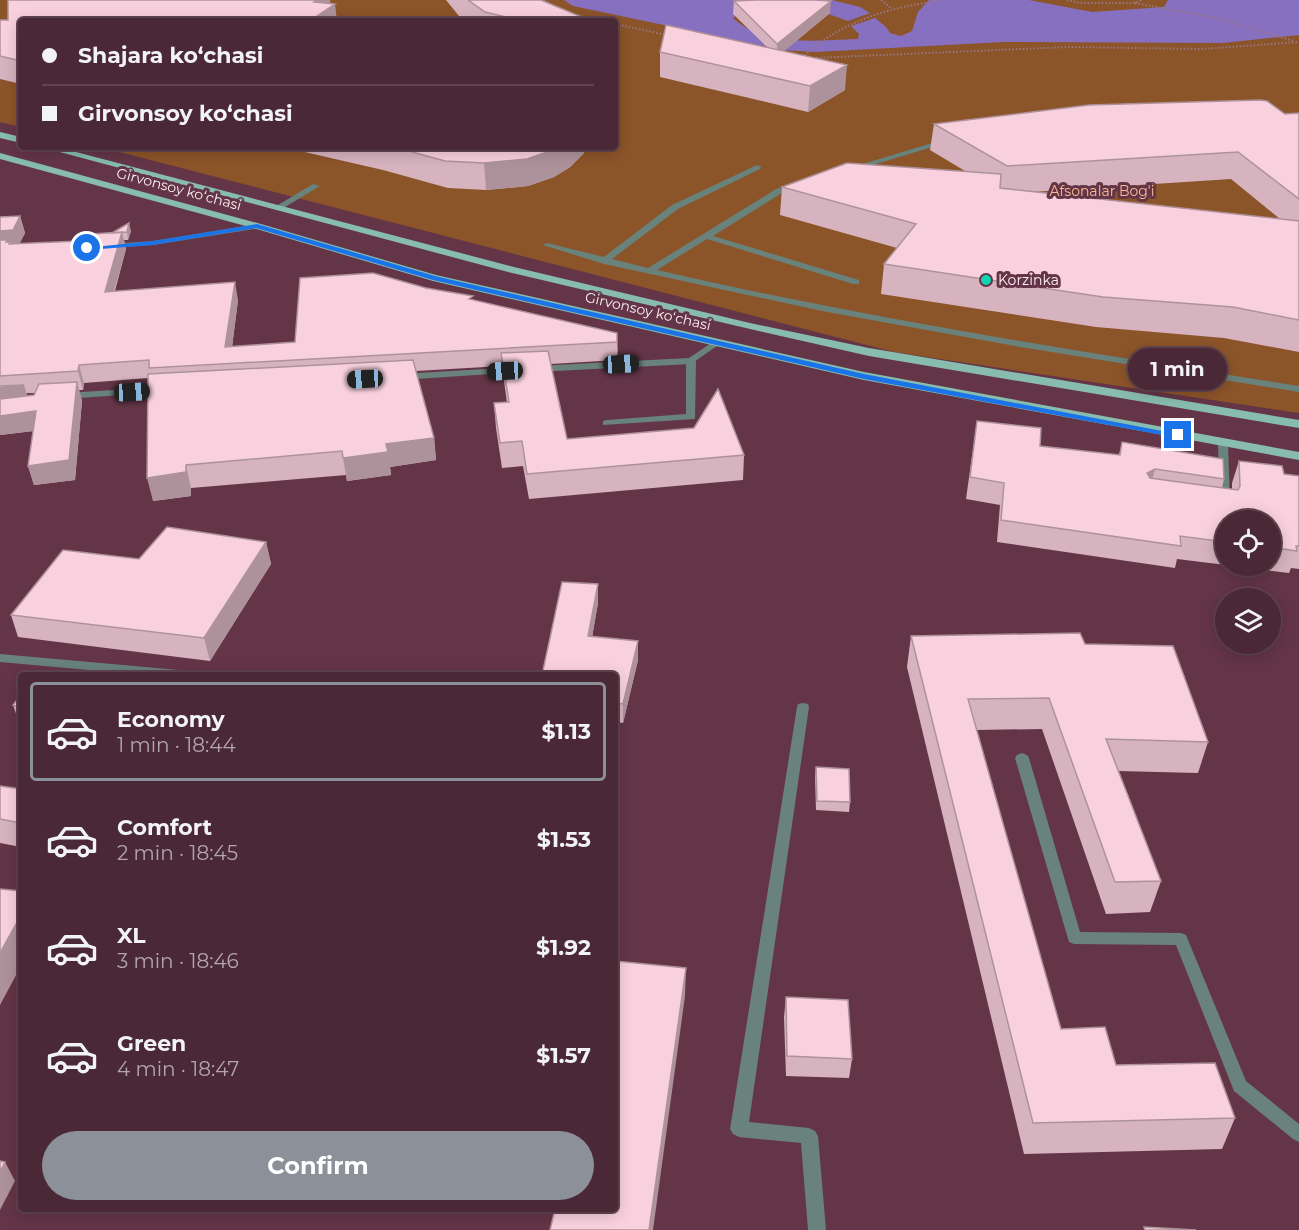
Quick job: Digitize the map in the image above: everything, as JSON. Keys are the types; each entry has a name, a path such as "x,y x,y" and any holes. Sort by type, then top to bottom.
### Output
{"main road":[{"path":"0,135 18,139"},
{"name":"Girvonsoy koʻchasi","path":"57,150 512,270 869,352 1299,424"},
{"name":"Girvonsoy koʻchasi","path":"0,156 257,226 433,278 864,376 1223,444 1299,456"}],"street":[{"path":"846,170 935,143 958,141"},
{"path":"604,261 675,207 757,168"},
{"path":"650,271 779,191 801,184"},
{"path":"278,208 316,186"},
{"path":"93,247 153,243 257,226"},
{"path":"705,236 856,282"},
{"path":"547,245 604,261 779,300 952,332 1299,389"},
{"path":"395,377 691,361 717,342"},
{"path":"607,423 691,417 691,361"},
{"path":"51,396 170,390"},
{"path":"1215,506 1226,508 1223,444"},
{"path":"0,658 156,672"},
{"path":"803,707 739,1129 809,1136 817,1230"},
{"path":"1022,758 1074,938 1181,939 1240,1086 1299,1134"}],"path":[{"path":"544,0 558,9"},
{"path":"882,0 892,9"},
{"path":"942,0 892,9 838,28 815,44 801,59 1068,47 1201,49 1298,42"},
{"path":"1067,0 1080,3 1135,3 1175,8 1258,28 1298,42"},
{"path":"1135,3 1142,0"},
{"path":"565,13 589,18"},
{"path":"618,25 677,37"}],"green space":[{"name":"Afsonalar Bog'i","path":"0,0 1299,0 1299,413 894,352 112,150 618,150 618,18 18,18 18,126 0,122"}],"shaded area":[{"path":"564,0 832,0 860,7 870,13 848,21 812,8 746,7 733,18 746,28 761,34 809,41 858,39 859,34 851,26 875,18 890,33 901,36 912,31 918,12 929,0 1029,0 1092,12 1164,7 1168,0 1299,0 1299,35 1223,43 1003,42 815,52 783,50 573,6"}],"building":[{"path":"8,0 317,0 314,2 335,4 314,18 18,18 18,60 0,56 0,20 8,20"},
{"path":"468,0 541,0 584,18 510,18 485,12"},
{"path":"734,1 831,1 777,44"},
{"path":"666,25 847,65 810,86 660,52"},
{"path":"1267,101 1285,114 1299,113 1299,199 1238,152 1007,166 934,124 1089,105"},
{"path":"405,150 553,150 527,159 484,163 445,161"},
{"path":"847,163 1001,174 1000,188 1299,221 1299,320 1233,307 1103,297 884,264 916,224 782,187"},
{"path":"20,216 13,230 0,231 0,217"},
{"path":"129,223 127,232 112,233"},
{"path":"122,232 105,292 235,282 225,347 295,342 300,278 373,273 426,288 473,296 469,299 617,333 617,342 149,368 149,360 79,365 78,371 0,376 0,240 7,240 9,244 80,241 91,234"},
{"path":"548,351 567,439 694,428 718,389 744,455 527,474 522,441 500,443 494,403 509,402 501,353"},
{"path":"413,360 434,438 386,444 388,452 343,458 342,451 186,465 186,472 147,478 148,374"},
{"path":"77,382 69,460 28,466 36,411 0,416 0,399 34,395 39,384"},
{"path":"24,385 0,388 0,386"},
{"path":"977,421 1041,428 1040,446 1120,455 1122,442 1223,459 1224,479 1155,469 1147,473 1150,478 1238,490 1240,486 1239,461 1282,466 1284,474 1299,476 1299,546 1296,546 1297,551 1281,549 1281,510 1215,510 1215,541 1180,536 1181,546 1001,520 1004,483 970,477"},
{"path":"167,527 266,542 204,638 11,615 63,550 139,559"},
{"path":"562,582 598,584 588,636 638,641 623,704 618,703 618,672 543,672"},
{"path":"1080,633 1085,644 1173,646 1208,742 1106,739 1161,881 1115,882 1049,698 968,699 1061,1029 1105,1027 1116,1065 1215,1063 1235,1118 1033,1123 911,636"},
{"path":"816,767 849,769 850,802 817,801"},
{"path":"0,786 18,789 18,822 0,819"},
{"path":"0,889 18,891 18,920 0,953"},
{"path":"618,961 686,968 649,1230 550,1230 554,1212 618,1212"},
{"path":"786,997 848,1000 852,1059 787,1056"},
{"path":"0,1161 5,1162 0,1172"},
{"path":"1144,1227 1196,1230 1145,1230"}],"place":[{"name":"Korzinka","path":"986,280"}],"route":[{"path":"87,248 153,243 257,226 433,278 864,376 1178,435"}]}
